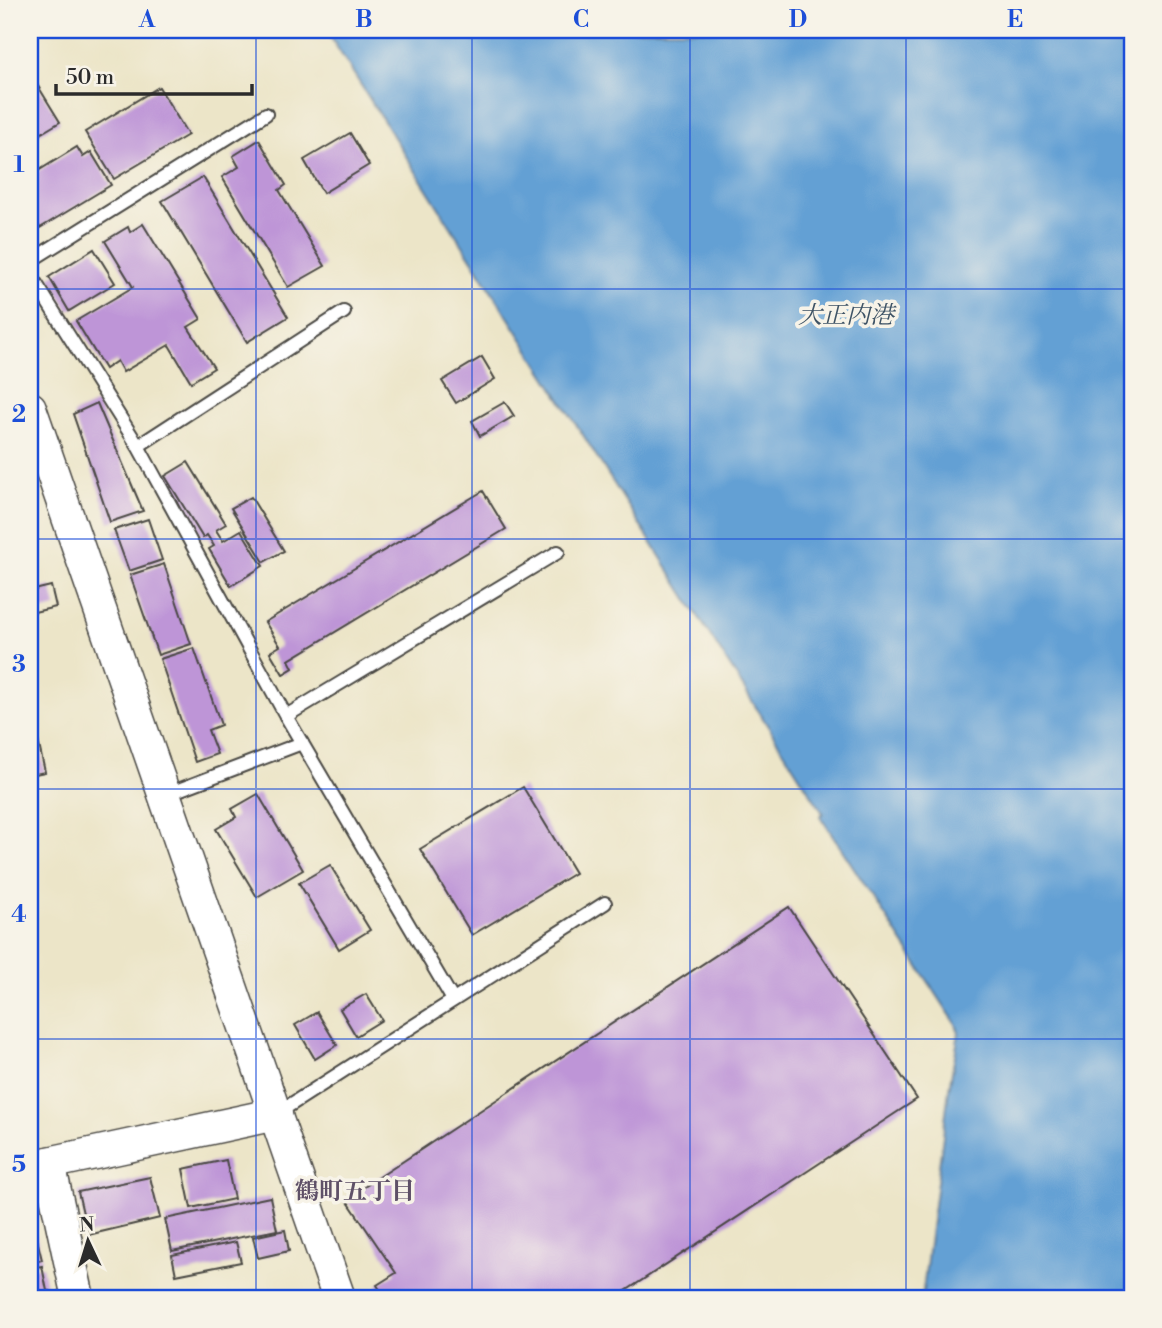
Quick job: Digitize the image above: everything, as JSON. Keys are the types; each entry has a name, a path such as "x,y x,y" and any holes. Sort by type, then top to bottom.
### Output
{"street":[{"path":"30,408 339,1298"},
{"path":"78,1298 39,1165 276,1114"}],"lane":[{"path":"30,261 266,114"},
{"path":"30,274 138,446 286,716 453,1000"},
{"path":"138,446 344,312"},
{"path":"286,716 558,552"},
{"path":"165,796 302,743"},
{"path":"276,1114 605,903"}],"water":[{"name":"大正内港","path":"326,30 1132,30 1132,1298 922,1298 949,1089 959,1033 956,1024 820,816 823,813"}],"building":[{"path":"30,73 60,122 30,140"},
{"path":"159,87 188,135 114,179 85,132"},
{"path":"350,133 369,165 323,193 304,160"},
{"path":"259,140 286,185 279,190 325,266 288,287 222,177 239,167 233,156"},
{"path":"77,147 83,157 91,152 111,185 40,228 30,212 30,176"},
{"path":"203,177 288,317 247,342 162,201"},
{"path":"143,224 201,319 188,327 214,368 191,382 169,345 123,372 117,361 105,369 76,321 133,287 105,241 128,227 130,232"},
{"path":"94,249 115,283 69,311 49,277"},
{"path":"482,357 495,379 456,403 442,381"},
{"path":"505,402 514,416 480,436 472,421"},
{"path":"97,403 143,511 110,522 73,414"},
{"path":"188,462 226,524 216,530 223,541 241,530 263,566 231,586 209,549 214,546 207,535 203,538 165,476"},
{"path":"483,491 506,529 289,660 293,668 283,674 270,652 280,646 265,622"},
{"path":"251,497 284,551 264,562 231,508"},
{"path":"148,519 162,560 129,571 114,530"},
{"path":"164,564 191,644 158,655 130,575"},
{"path":"51,586 56,607 30,613 30,591"},
{"path":"194,648 221,725 208,730 217,754 195,762 160,659"},
{"path":"30,710 45,772 30,775"},
{"path":"523,787 575,873 472,935 420,849"},
{"path":"258,794 303,870 257,897 216,829 236,817 232,809"},
{"path":"330,865 370,930 339,949 299,883"},
{"path":"789,907 917,1099 615,1298 385,1298 377,1285 396,1273 346,1199"},
{"path":"366,994 382,1020 356,1036 340,1009"},
{"path":"317,1012 337,1045 315,1059 295,1025"},
{"path":"226,1160 234,1199 191,1208 183,1169"},
{"path":"150,1177 160,1218 88,1235 78,1192"},
{"path":"270,1197 277,1230 172,1251 165,1219"},
{"path":"30,1210 42,1260 30,1263"},
{"path":"285,1230 289,1251 258,1258 253,1237"},
{"path":"236,1242 241,1262 176,1275 172,1255"},
{"path":"42,1266 47,1291 50,1291 52,1298 30,1298 30,1268"}],"district":[{"name":"鶴町五丁目","path":"355,1191"}]}
